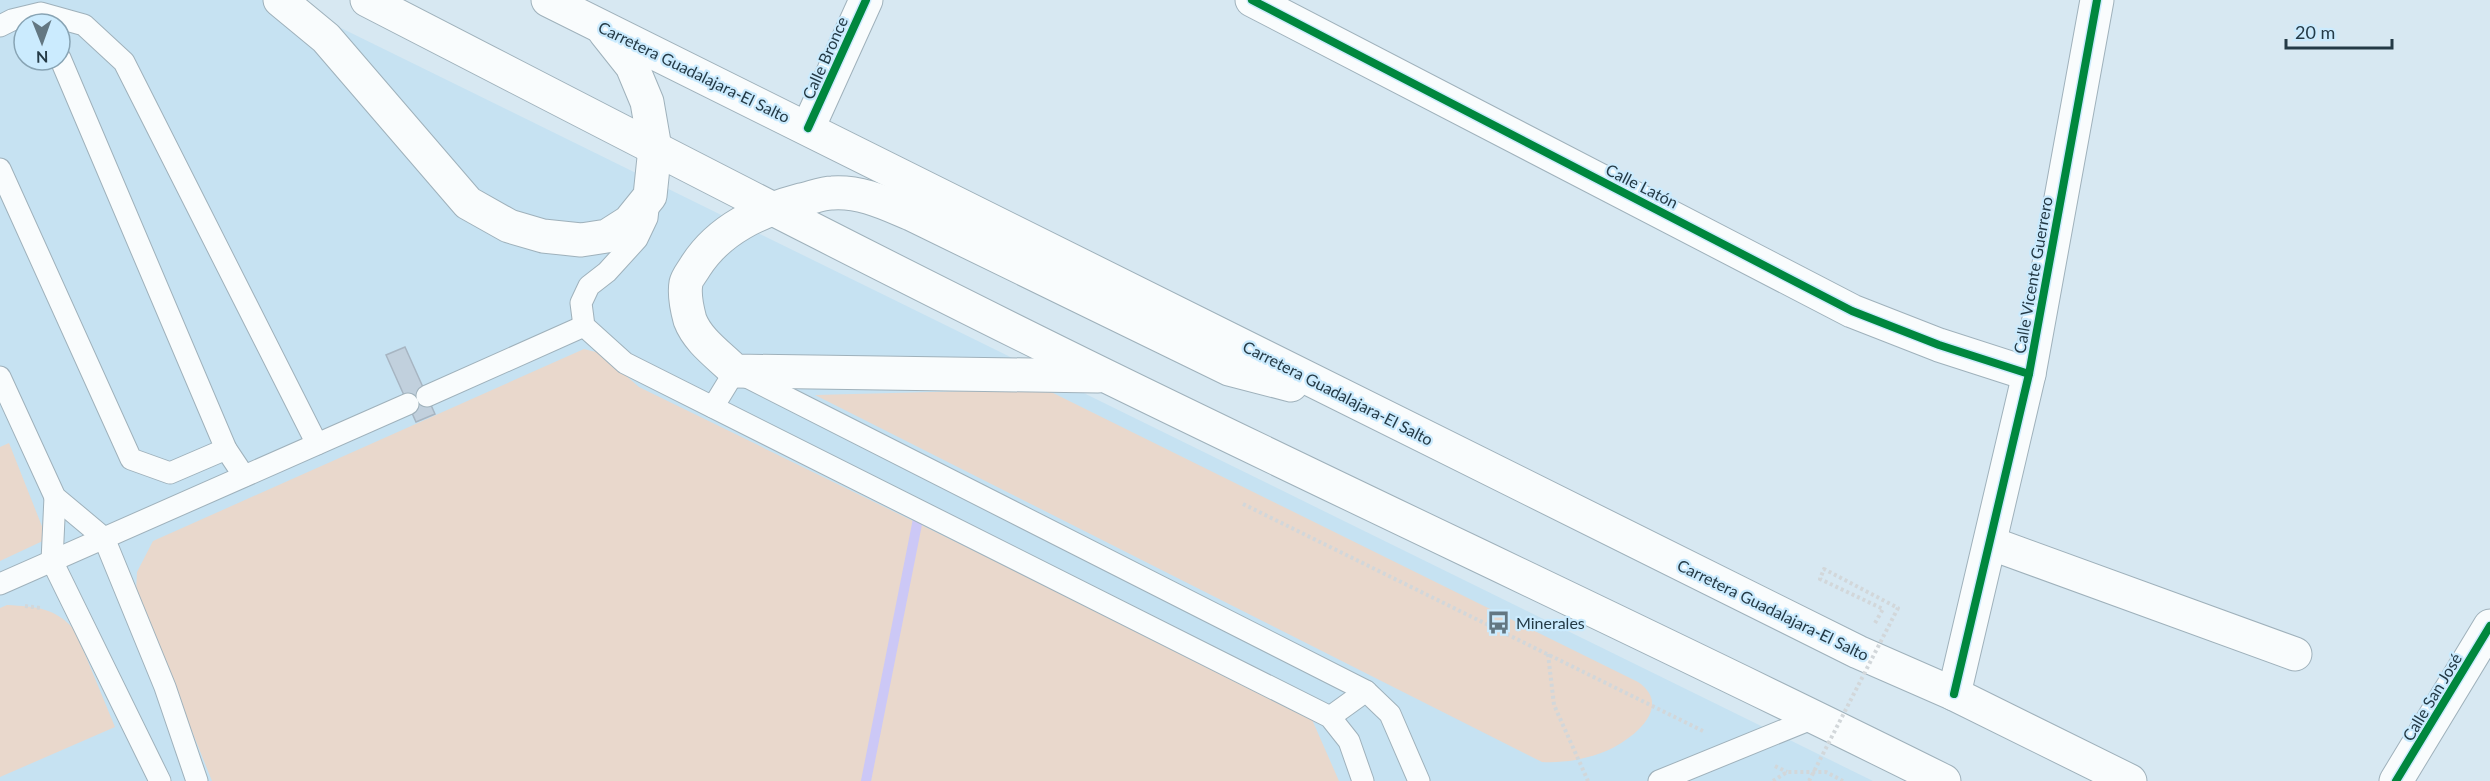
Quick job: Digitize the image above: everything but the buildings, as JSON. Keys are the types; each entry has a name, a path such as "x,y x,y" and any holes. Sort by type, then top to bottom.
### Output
{"main road":[{"path":"280,0 326,38 468,203 509,226 543,236 581,240 607,236 629,222 650,196 655,148 647,102 632,66 601,26"},
{"path":"367,0 771,208 1107,376 1816,717 1944,781"},
{"name":"Carretera Guadalajara-El Salto","path":"548,0 1858,652 1954,694 2130,781"},
{"name":"Calle Bronce","path":"808,128 866,0"},
{"name":"Calle Latón","path":"1252,0 1852,311 1939,345 2029,374"},
{"name":"Calle Vicente Guerrero","path":"1954,694 2029,374 2097,0"},
{"path":"1107,376 735,372 700,337 690,320 686,302 686,282 701,259 716,243 747,219 771,208 830,193 852,193 870,197 911,214 1229,369 1359,404"},
{"path":"1990,543 2295,654"},
{"name":"Calle San José","path":"2396,781 2490,626"}],"lane":[{"path":"72,23 84,25 124,62 317,444"},
{"path":"66,72 226,449 244,476"},
{"path":"0,169 131,459 170,474 226,449"},
{"path":"650,196 647,218 637,239 607,272 589,286 581,303 584,326 625,363 1330,717 1349,741 1363,781"},
{"path":"0,584 584,326"},
{"path":"713,407 735,372 1366,691 1390,714 1419,781"},
{"path":"0,377 55,497 104,538 165,687 197,781"},
{"path":"55,497 52,561 160,781"},
{"path":"1330,717 1366,691"},
{"path":"1659,781 1816,717"}],"path":[{"path":"1243,504 1788,772 1826,772 1843,781"},
{"path":"1809,781 1898,608 1824,569 1820,579 1883,609"},
{"path":"1548,654 1554,705 1588,781"},
{"path":"1773,781 1788,772"}],"shaded area":[{"path":"0,0 284,0 1873,781 0,781"},
{"path":"584,349 600,353 639,387 1310,715 1339,781 212,781 136,592 137,572 153,541"},
{"path":"1045,389 1638,682 1648,692 1652,703 1644,724 1624,741 1601,753 1579,759 1542,762 815,395"},
{"path":"9,443 47,539 0,561 0,447"},
{"path":"7,605 44,610 60,617 75,630 115,727 0,777 0,608"}],"waterway":[{"path":"866,781 919,514"}],"cycle path":[{"path":"808,128 866,0"},
{"path":"1252,0 1852,311 1939,345 2029,374"},
{"path":"1954,694 2029,374 2097,0"},
{"path":"2396,781 2490,626"}],"place":[{"name":"Minerales","path":"1498,623"}]}
